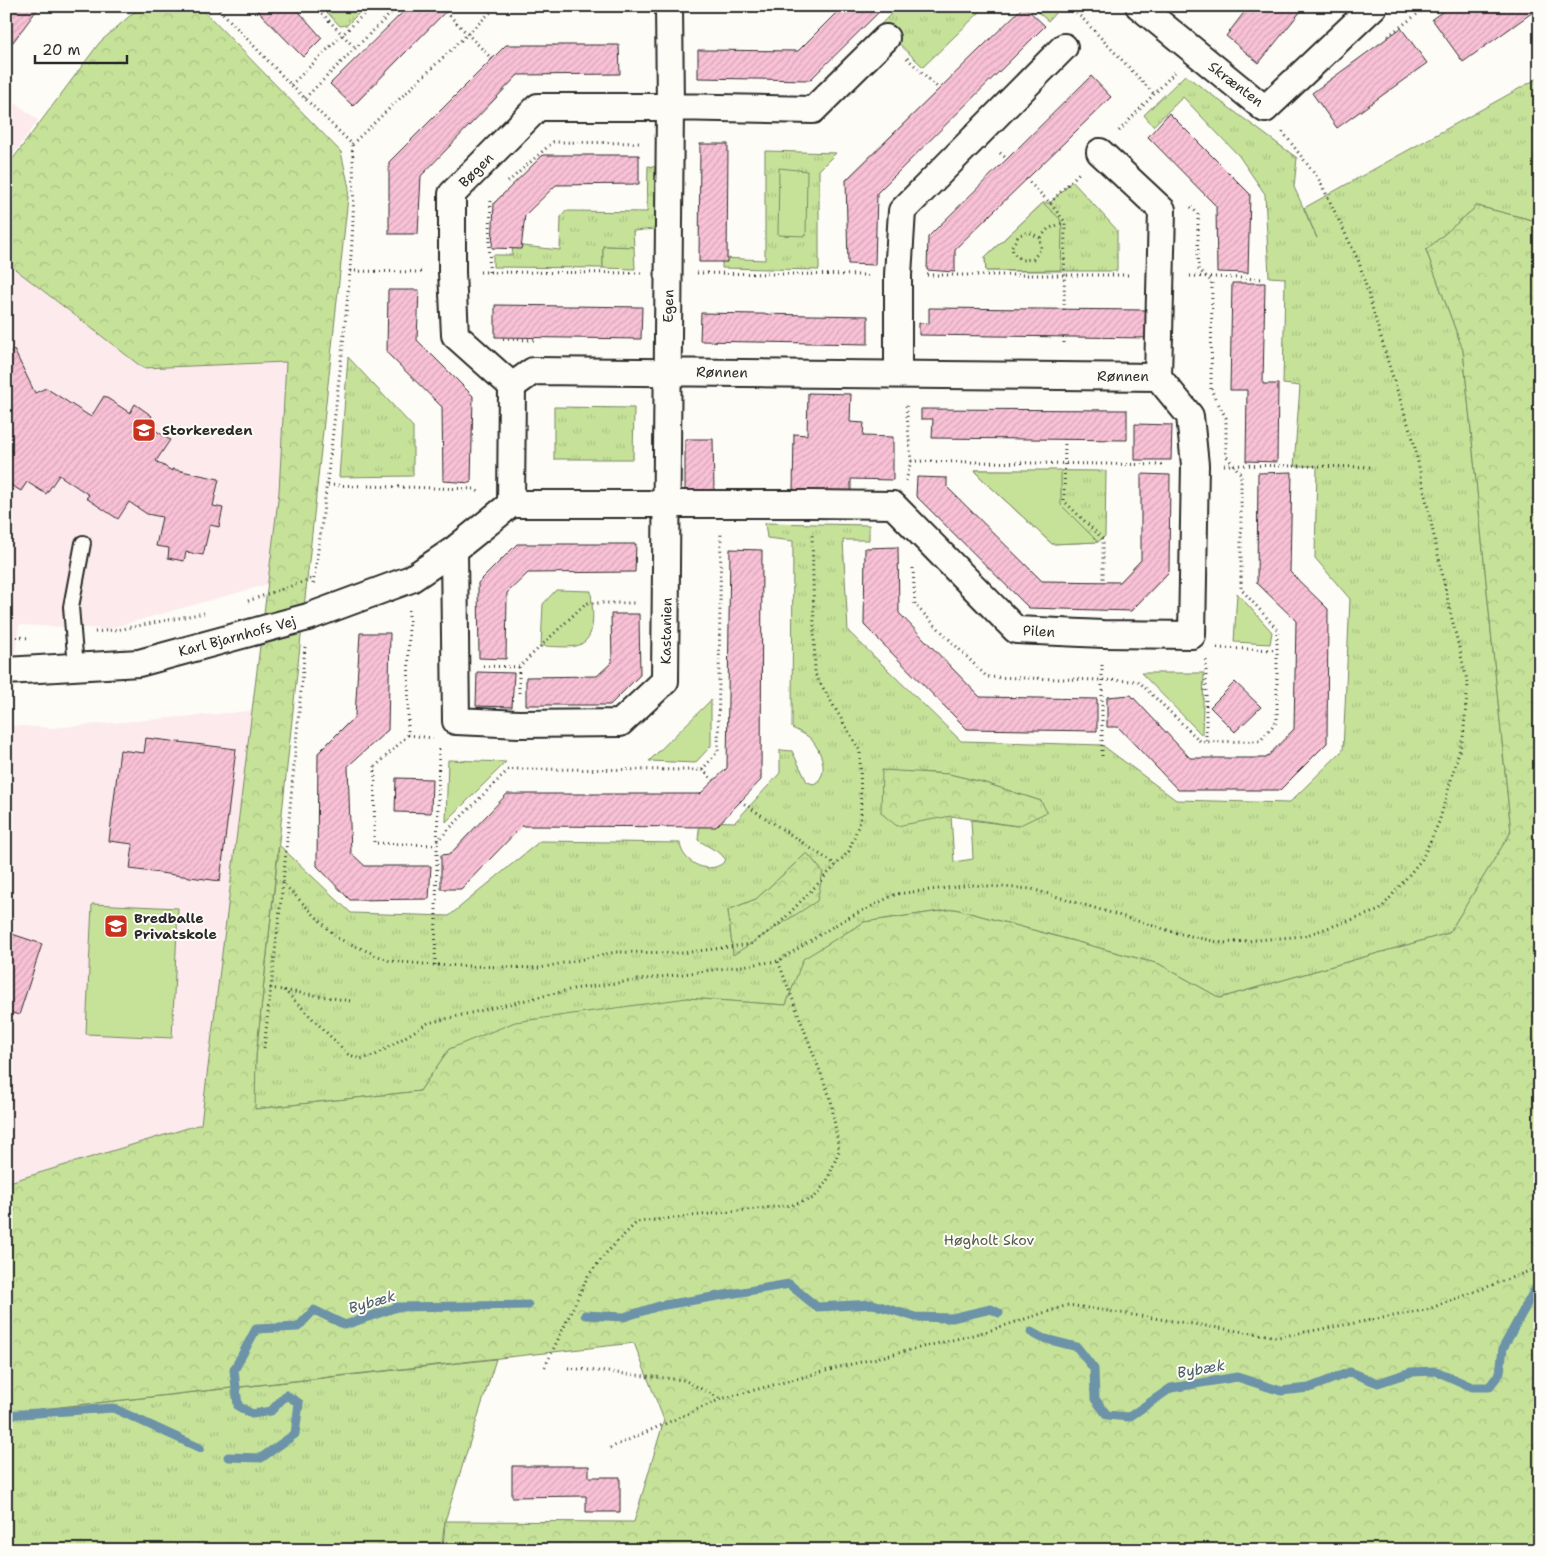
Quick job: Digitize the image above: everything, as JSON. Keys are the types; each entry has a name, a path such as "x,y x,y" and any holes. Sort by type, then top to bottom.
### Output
{"street":[{"name":"Egen","path":"668,505 669,6"},
{"name":"Skrænten","path":"1139,6 1265,109 1374,6"},
{"path":"670,107 813,110 886,38"},
{"path":"901,374 898,275 902,211 1064,47"},
{"name":"Bøgen","path":"512,386 455,335 452,272 452,194 538,107 670,107"},
{"name":"Rønnen","path":"667,372 1158,377 1162,210 1100,152"},
{"path":"511,504 512,386 533,371 667,372"},
{"name":"Pilen","path":"902,514 1016,630 1103,634 1192,635 1195,465 1190,416 1158,377"},
{"path":"454,550 511,504 811,504 902,514"},
{"name":"Kastanien","path":"454,550 456,721 519,724 620,722 666,682 668,505"},
{"name":"Karl Bjarnhofs Vej","path":"6,671 139,663 308,617 411,579 454,550"}],"lane":[{"path":"76,667 71,607 83,543"}],"path":[{"path":"216,6 291,85 352,144 354,164 350,271 328,485 308,617 283,883 264,1048"},
{"path":"316,6 355,48"},
{"path":"291,85 372,6"},
{"path":"305,98 398,6"},
{"path":"352,144 494,8 540,6"},
{"path":"1069,6 1090,25 1154,94"},
{"path":"446,12 492,59"},
{"path":"1050,204 1194,52"},
{"path":"284,990 348,1054 360,1059 374,1056 428,1023 484,1008 573,989 778,961 842,921 896,894 972,885 1032,889 1177,933 1222,943 1304,936 1380,910 1422,859 1439,822 1463,738 1468,684 1413,439 1359,262 1320,181 1265,109"},
{"path":"504,185 553,142 670,143"},
{"path":"1026,179 1064,222 1064,310"},
{"path":"489,272 490,198 497,192"},
{"path":"1040,238 1029,232 1019,236 1012,246 1013,253 1022,260 1033,259 1041,249 1040,238 1048,229 1064,222"},
{"path":"350,271 452,272"},
{"path":"479,281 478,272 1205,276 1264,279"},
{"path":"901,374 911,462 905,483 902,514 915,605 987,677 1138,681 1202,742 1260,741 1277,721 1277,629 1241,589 1242,474 1226,456 1226,418 1211,389 1212,282 1205,276"},
{"path":"499,339 539,340"},
{"path":"1065,439 1064,501 1103,539 1102,579"},
{"path":"911,462 1373,468"},
{"path":"328,485 474,490 511,504"},
{"path":"283,883 337,938 390,962 540,968 616,952 683,953 751,944 778,926 848,850 861,818 860,752 815,674 811,504"},
{"path":"243,603 314,578"},
{"path":"456,664 519,667 586,603 667,602"},
{"path":"6,637 29,638 73,635 122,629 206,612"},
{"path":"1102,756 1103,634"},
{"path":"1214,648 1277,650"},
{"path":"1206,656 1206,742"},
{"path":"408,736 439,739 435,965"},
{"path":"702,770 714,780"},
{"path":"740,801 836,865"},
{"path":"545,1367 588,1276 607,1252 637,1222 792,1205 814,1198 827,1181 838,1151 831,1100 778,961"},
{"path":"270,988 351,1001"},
{"path":"610,1448 721,1399 840,1366 985,1332 1068,1305 1278,1337 1426,1310 1540,1267"},
{"path":"568,1368 684,1380 721,1399"}],"shaded area":[{"path":"6,96 38,120 6,165"},
{"name":"Storkereden","path":"6,262 143,368 286,361 279,492 268,584 107,629 19,625 6,715"},
{"name":"Bredballe Privatskole","path":"252,711 201,1124 6,1183 6,725 52,728"}],"green space":[{"name":"Høgholt Skov","path":"141,6 199,6 341,152 349,188 256,1056 255,1109 420,1091 449,1049 515,1022 687,998 786,1005 803,959 864,922 955,909 1159,964 1220,998 1449,933 1511,832 1463,350 1426,250 1477,206 1540,222 1540,1550 443,1550 445,1521 634,1522 664,1420 634,1343 6,1413 6,1183 201,1124 279,492 286,362 143,368 6,262 6,168 100,42"},
{"path":"321,6 366,6 347,25 340,26"},
{"path":"899,6 986,6 923,67 880,25"},
{"path":"1031,6 1051,6 1057,11 1048,21"},
{"path":"1185,75 1297,158 1294,187 1317,238 1304,208 1540,77 1540,222 1477,206 1426,250 1463,350 1511,832 1449,933 1220,998 1159,964 955,909 864,922 804,959 786,1005 687,998 449,1049 420,1091 254,1109 256,1056 279,845 351,913 449,916 540,841 680,843 686,857 699,866 706,868 720,865 726,860 721,854 698,840 700,821 735,822 780,773 780,750 792,751 807,782 814,784 819,780 823,768 818,749 810,738 792,728 793,541 767,538 765,523 869,525 869,540 843,540 848,631 961,741 1102,745 1176,800 1289,803 1343,750 1350,599 1315,558 1317,466 1294,466 1300,386 1283,384 1285,278 1269,277 1265,194 1239,156 1183,97 1153,126 1144,115","holes":["920,772 949,774 982,782 1041,801 1017,826 971,820 973,859 954,862 951,816","807,853 823,872 733,954 728,910 756,899"]},
{"path":"765,151 836,153 819,170 819,270 722,268 722,258 765,260"},
{"path":"648,166 655,167 655,229 633,231 634,247 603,246 603,268 493,267 493,255 512,255 513,245 560,250 561,217 566,211 647,212"},
{"path":"779,168 807,171 806,236 778,235"},
{"path":"1072,181 1117,230 1117,271 986,271 985,257 1043,203 1050,203"},
{"path":"1043,203 1060,219 1062,229 1061,270 986,271 985,257"},
{"path":"603,246 634,247 635,269 603,268"},
{"path":"348,357 413,427 413,476 339,477"},
{"path":"554,407 634,408 633,459 554,459"},
{"path":"975,470 1106,471 1105,536 1098,542 1052,544 980,477"},
{"path":"975,470 1061,470 1061,505 1098,542 1052,544 980,477"},
{"path":"556,590 591,591 593,615 591,631 583,643 576,646 563,647 541,646 543,604"},
{"path":"1237,593 1272,632 1270,644 1234,642"},
{"path":"1141,673 1204,673 1202,735"},
{"path":"711,700 711,746 695,763 649,761"},
{"path":"448,760 506,762 446,822"},
{"path":"882,770 949,774 982,782 1041,801 1047,812 1018,826 951,816 897,826 881,813"},
{"path":"807,853 823,872 817,901 733,955 728,910 756,899"},
{"path":"92,904 178,908 172,1038 86,1034"},
{"path":"496,1359 445,1521 441,1550 6,1550 6,1413"}],"building":[{"path":"6,6 39,7 13,42 6,37"},
{"path":"253,6 294,6 322,38 303,57"},
{"path":"409,6 451,6 353,106 330,84"},
{"path":"843,6 885,6 810,80 698,78 698,50 798,51"},
{"path":"1024,6 1045,26 877,193 875,265 848,264 846,180"},
{"path":"1249,6 1305,6 1259,63 1226,36"},
{"path":"1450,6 1540,7 1463,62 1432,19"},
{"path":"1401,28 1427,63 1337,128 1312,93"},
{"path":"506,45 619,45 620,74 518,75 421,176 418,234 389,234 389,162"},
{"path":"1091,76 1111,97 955,249 955,272 927,270 928,237"},
{"path":"1169,113 1250,194 1248,273 1217,272 1216,206 1148,137"},
{"path":"700,144 728,144 727,262 699,262"},
{"path":"543,155 639,155 639,184 556,185 525,215 521,249 492,248 494,203"},
{"path":"1232,283 1265,283 1263,384 1278,384 1277,462 1246,461 1247,390 1230,390"},
{"path":"388,290 419,290 417,340 473,396 471,483 443,481 442,407 387,353"},
{"path":"495,305 642,307 641,339 495,337"},
{"path":"929,308 1148,310 1148,338 919,335 919,323 929,324"},
{"path":"701,313 868,316 868,344 700,341"},
{"path":"14,350 35,393 46,388 91,417 104,396 130,413 135,404 152,416 146,424 170,440 156,461 172,471 172,469 219,479 213,506 223,508 219,527 210,525 203,555 186,552 184,561 168,558 169,548 156,546 162,517 147,514 129,502 118,519 86,498 89,495 59,475 46,494 27,482 21,491 6,482 6,353"},
{"path":"808,393 851,394 850,422 864,423 863,436 893,437 893,480 851,479 851,493 793,492 794,434 807,435"},
{"path":"921,409 1127,410 1127,440 932,438 933,419 921,419"},
{"path":"1135,424 1172,425 1171,460 1135,460"},
{"path":"685,439 713,439 714,491 685,491"},
{"path":"1292,472 1290,572 1328,609 1327,743 1280,790 1178,790 1118,727 1107,727 1107,697 1131,695 1190,758 1266,758 1294,729 1296,621 1257,583 1258,473"},
{"path":"1141,474 1170,475 1169,572 1131,611 1029,608 916,496 917,477 947,478 947,487 1042,581 1120,582 1141,560"},
{"path":"517,544 636,544 635,572 528,573 507,593 506,659 479,658 478,583"},
{"path":"898,547 899,613 980,697 1097,699 1097,731 967,729 864,625 865,548"},
{"path":"730,549 762,550 761,780 716,827 522,826 461,889 441,889 441,855 450,854 507,794 700,794 727,768"},
{"path":"611,614 639,614 640,675 610,705 526,705 526,677 597,676 612,662"},
{"path":"360,633 390,633 388,730 348,766 351,853 365,866 431,866 429,899 350,900 317,866 318,753 355,716"},
{"path":"477,672 514,673 512,707 476,706"},
{"path":"1235,682 1261,707 1235,732 1210,707"},
{"path":"146,738 236,749 220,881 130,869 133,844 109,841 120,750 144,753"},
{"path":"396,778 432,779 431,813 395,812"},
{"path":"6,932 42,944 19,1015 6,1011"},
{"path":"512,1466 589,1466 589,1477 620,1477 620,1512 586,1512 586,1496 512,1497"}],"waterway":[{"name":"Bybæk","path":"585,1315 624,1317 659,1306 789,1284 817,1307 873,1304 915,1317 952,1318 991,1309 999,1313"},
{"name":"Bybæk","path":"1031,1332 1042,1338 1077,1347 1094,1369 1095,1399 1107,1415 1129,1417 1171,1388 1237,1377 1281,1391 1309,1388 1350,1372 1378,1383 1411,1372 1436,1371 1472,1387 1489,1387 1500,1373 1503,1348 1534,1291 1540,1289"},
{"name":"Bybæk","path":"228,1457 261,1458 295,1434 299,1403 286,1395 271,1411 252,1414 238,1406 234,1370 256,1329 298,1327 314,1310 345,1325 397,1307 528,1305"},
{"name":"Bybæk","path":"6,1415 113,1408 200,1448"}],"place":[{"name":"Storkereden","path":"144,430"},
{"name":"Bredballe Privatskole","path":"116,926"}]}
